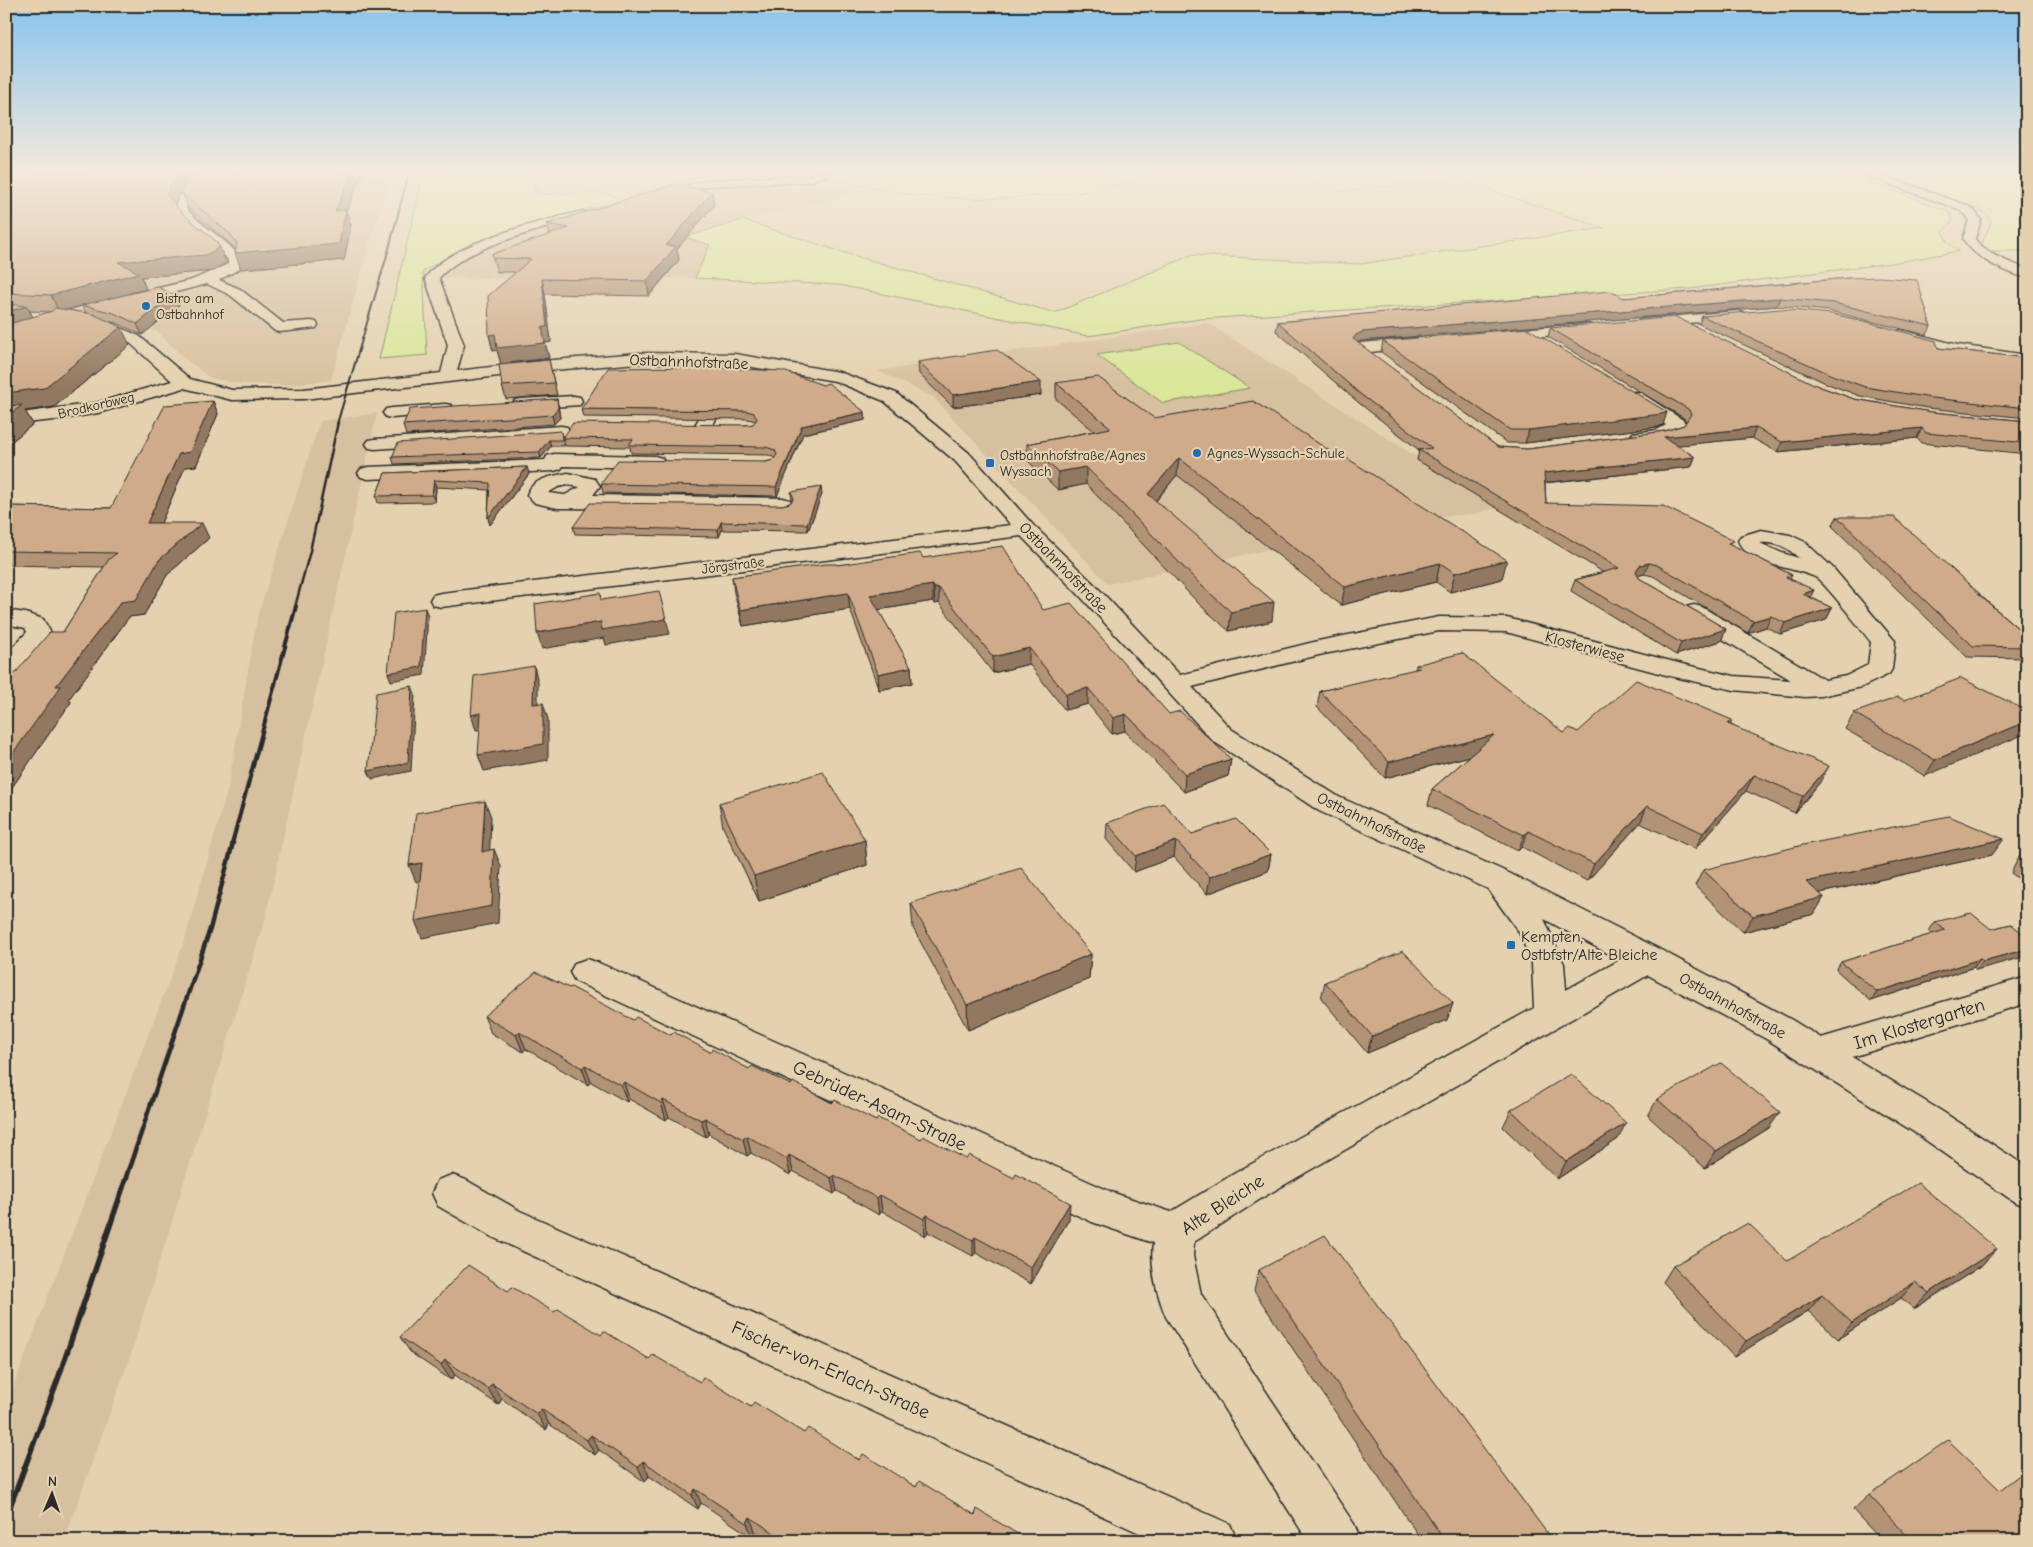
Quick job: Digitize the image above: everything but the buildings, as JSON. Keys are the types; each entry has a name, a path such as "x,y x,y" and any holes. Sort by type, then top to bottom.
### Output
{"street":[{"path":"121,302 221,275 234,266 235,259 221,244"},
{"path":"448,376 456,345 432,278 434,273 454,258 487,244"},
{"path":"1972,244 1987,256 2027,274"},
{"path":"208,280 235,292 280,328 311,325"},
{"name":"Ostbahnhofstraße","path":"82,313 106,327 134,339 184,383 232,394 304,394 448,376 581,382 639,358 736,359 839,377 890,397 932,430 966,461 1026,529 1060,562 1222,735 1329,804 1498,881 1780,1030 1930,1123 2027,1189"},
{"path":"1625,324 1753,314"},
{"path":"1675,320 1700,332"},
{"path":"1478,337 1605,326"},
{"path":"1885,330 1957,350 2027,360"},
{"path":"1526,333 1550,347"},
{"path":"1377,360 1361,348 1429,342"},
{"path":"502,405 581,382"},
{"path":"581,382 567,427 555,450 553,469 538,494 545,500 783,504"},
{"name":"Brodkorbweg","path":"6,420 64,414 98,408 184,383"},
{"path":"1620,440 1661,434 1674,428 1677,424 1624,390"},
{"path":"704,425 715,406"},
{"path":"392,413 464,408"},
{"path":"684,425 721,426"},
{"path":"375,444 567,427"},
{"path":"368,473 553,469 670,462"},
{"path":"553,469 588,483 590,486 585,494 562,501"},
{"name":"Jörgstraße","path":"441,600 1026,529"},
{"name":"Klosterwiese","path":"1175,684 1318,648 1439,624 1507,625 1678,672 1734,683 1805,689 1821,688 1853,682 1880,668 1883,641 1825,573"},
{"path":"1678,603 1821,688"},
{"path":"6,618 25,620 35,624 40,633 6,669"},
{"path":"1498,881 1533,928 1548,964 1551,1015"},
{"name":"Alte Bleiche","path":"1337,1541 1181,1302 1172,1256 1175,1232 1251,1184 1649,960"},
{"name":"Gebrüder-Asam-Straße","path":"587,972 1106,1209 1175,1232"},
{"name":"Im Klostergarten","path":"1817,1053 2024,993"},
{"name":"Fischer-von-Erlach-Straße","path":"452,1193 515,1228 1213,1541"}],"shaded area":[{"path":"6,244 369,244 331,380 287,385 240,384 210,378 183,357 158,332 128,322 69,314 6,310"},
{"path":"499,244 710,245 695,278 442,278 460,260"},
{"name":"Agnes-Wyssach-Schule","path":"1208,323 1496,508 1474,514 1444,516 1356,536 1327,537 1108,584 933,397 878,371"},
{"path":"377,413 266,916 130,1357 64,1541 6,1541 6,1406 185,939 228,788 257,618 320,421"}],"green space":[{"path":"407,244 475,244 460,250 423,271 427,355 379,359"},
{"path":"707,244 818,244 1055,313 1192,255 1360,264 1494,244 1950,244 1959,251 1898,262 1689,289 1200,319 1088,336 839,285 695,278 710,245"},
{"path":"1982,244 2027,244 2027,251 1991,251"},
{"path":"1179,342 1250,388 1163,403 1097,355"}],"railway":[{"path":"337,424 390,244"},
{"path":"295,607 310,551 338,422"},
{"path":"232,844 296,606"},
{"path":"135,1151 210,929 233,843"},
{"path":"6,1517 58,1379 136,1149"}],"place":[{"name":"Bistro am Ostbahnhof","path":"146,306"},
{"name":"Agnes-Wyssach-Schule","path":"1197,453"},
{"name":"Ostbahnhofstraße/Agnes Wyssach","path":"990,463"},
{"name":"Kempten, Ostbfstr/Alte Bleiche","path":"1511,945"}]}
